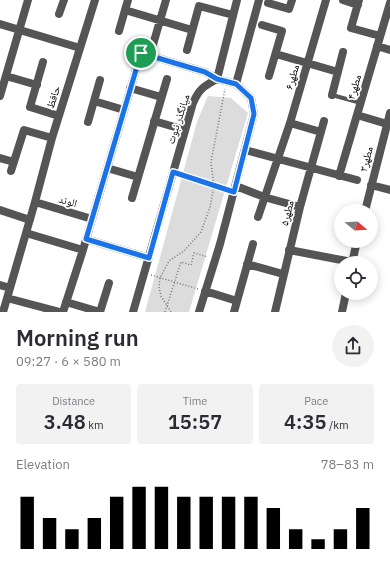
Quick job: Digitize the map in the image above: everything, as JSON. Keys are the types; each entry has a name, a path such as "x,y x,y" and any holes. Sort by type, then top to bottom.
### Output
{"street":[{"path":"0,96 28,0"},
{"path":"60,14 64,0"},
{"name":"حافظ","path":"35,202 52,138 80,48 93,0"},
{"path":"119,31 128,0"},
{"path":"150,55 166,0"},
{"path":"217,79 237,0"},
{"path":"236,84 259,0"},
{"path":"268,3 289,9 292,0"},
{"name":"مطهر۶","path":"258,217 290,123 326,0"},
{"path":"343,0 358,2 351,28 380,36"},
{"name":"مطهر۴","path":"339,176 390,3"},
{"path":"187,50 199,6 233,15"},
{"path":"125,10 192,30"},
{"path":"0,24 80,48"},
{"path":"262,25 282,31 269,76"},
{"path":"377,46 390,50"},
{"path":"332,95 344,52"},
{"path":"7,298 34,309 61,312 66,302 83,250 141,53 205,72 217,79 236,84 251,98 254,114 235,189 199,312"},
{"path":"276,54 338,72"},
{"path":"44,62 30,107 59,116"},
{"path":"6,76 37,85"},
{"path":"132,198 167,79"},
{"name":"میانگذر نبوت","path":"133,312 185,130 197,94 204,86 217,79"},
{"path":"88,122 100,80"},
{"path":"130,88 161,97"},
{"path":"94,101 124,110"},
{"name":"مطهر۳","path":"366,204 390,113"},
{"path":"357,116 387,124"},
{"name":"مطهر۵","path":"274,312 300,207 324,121"},
{"path":"154,122 185,130"},
{"path":"290,123 321,132"},
{"path":"11,171 24,130 52,138"},
{"path":"245,150 310,169 357,180"},
{"path":"0,158 14,162"},
{"path":"107,168 138,177"},
{"path":"371,185 390,190"},
{"path":"235,189 300,207"},
{"path":"2,311 35,202"},
{"name":"الوند","path":"35,202 92,219"},
{"path":"0,210 30,220"},
{"path":"26,233 83,250"},
{"path":"86,239 149,258"},
{"path":"234,312 253,244"},
{"path":"289,250 334,259"},
{"path":"247,264 283,274"},
{"path":"66,302 100,312 109,283"},
{"path":"0,285 10,288"},
{"path":"205,291 237,301"},
{"path":"342,312 345,300"}],"lane":[{"path":"332,95 361,103"}],"path":[{"path":"172,312 161,296 159,287 160,278 169,261 184,251 201,232 210,207 214,186 211,162 227,82"},
{"path":"173,172 214,186 235,189"},
{"path":"165,312 180,262 191,265 194,253 215,259"},
{"path":"144,273 205,291"}],"shaded area":[{"path":"208,96 231,98 248,113 189,312 145,312 197,122"}],"route":[{"path":"141,53 205,72 217,79 236,84 251,98 254,114 234,192 173,172 149,258 86,239 141,53"}]}
